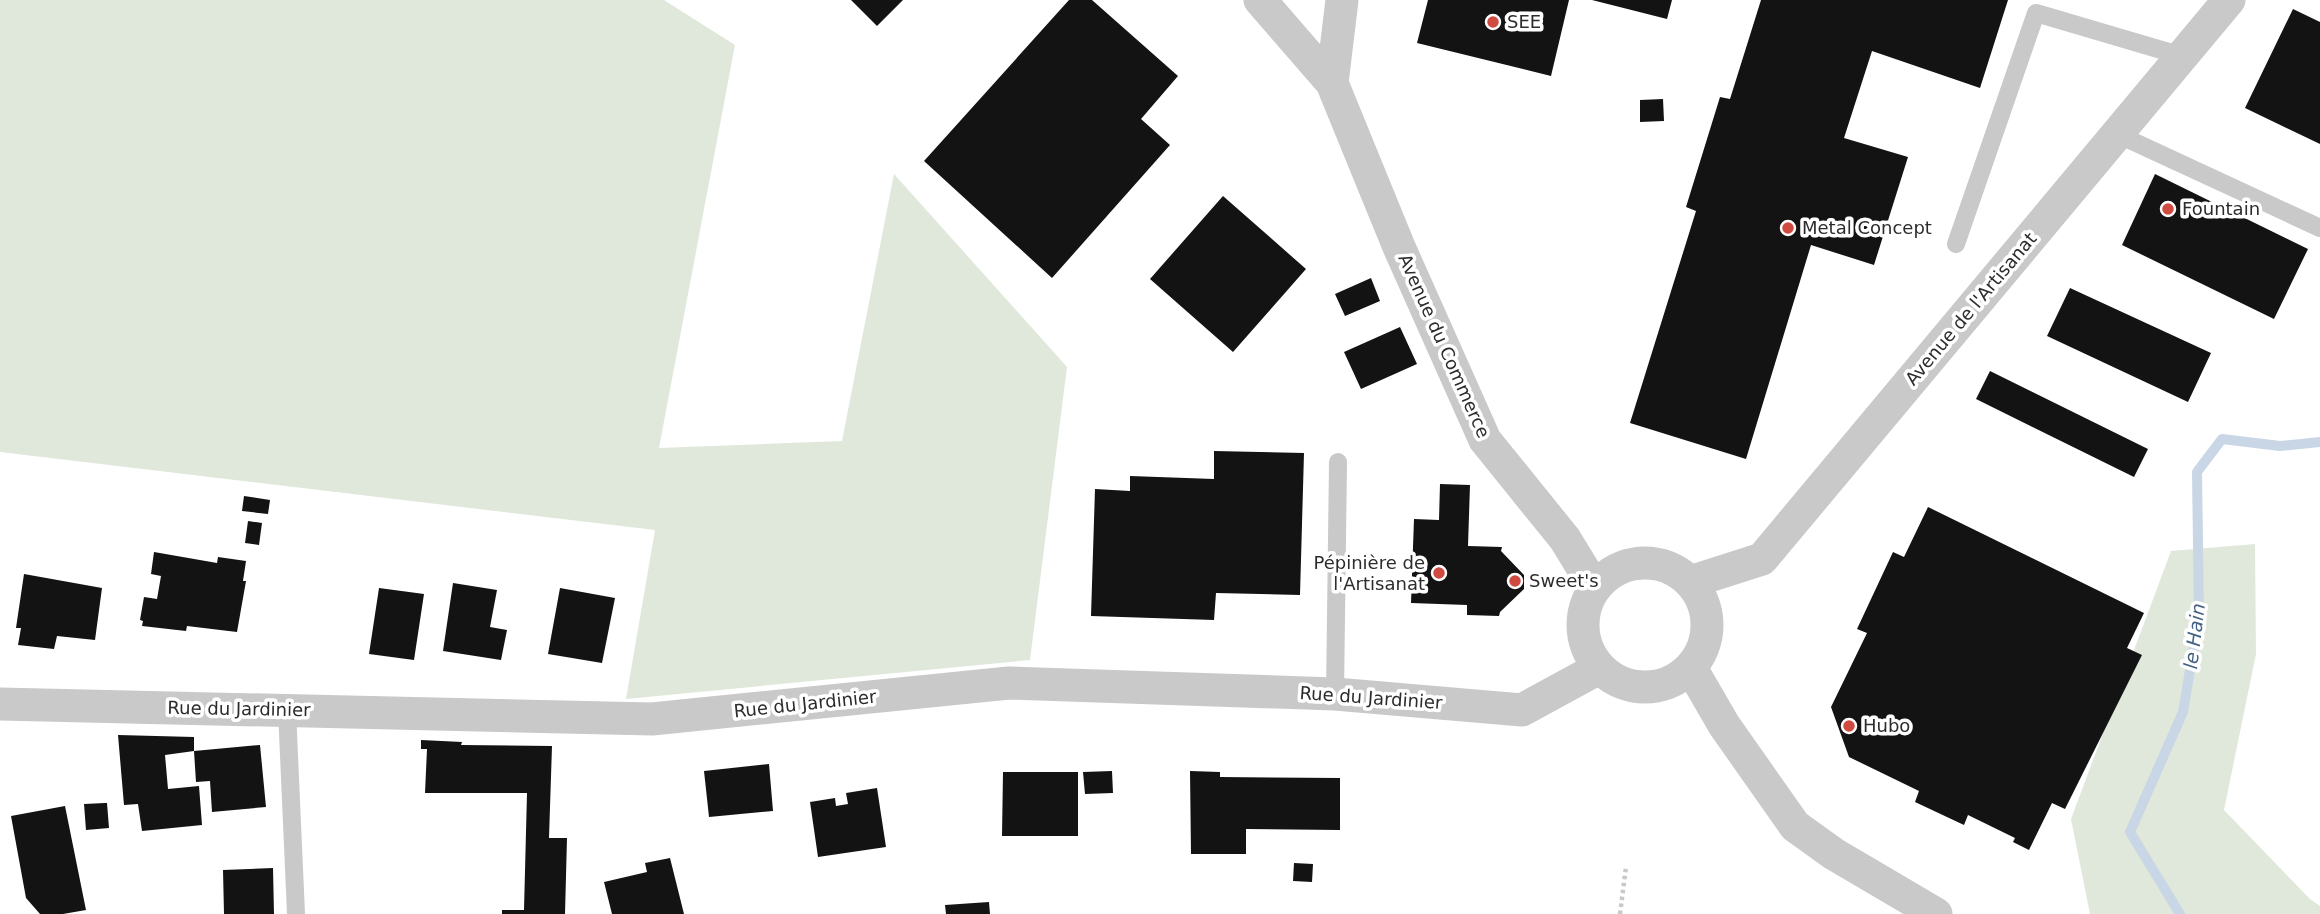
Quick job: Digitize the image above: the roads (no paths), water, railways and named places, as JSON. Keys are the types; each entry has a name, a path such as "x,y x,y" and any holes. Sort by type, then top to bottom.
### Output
{"street":[{"name":"Avenue du Commerce","path":"1260,0 1332,83 1394,235 1485,440 1564,539 1595,588"},
{"name":"Avenue du Commerce","path":"1332,83 1342,0"},
{"name":"Avenue de l'Artisanat","path":"1690,582 1762,559 2229,0"},
{"path":"1643,563 1665,566 1690,582 1706,612 1707,634 1702,650 1690,668 1678,678 1658,687 1626,685 1599,668 1583,637 1584,613 1595,588 1605,578 1624,567 1643,563"},
{"name":"Rue du Jardinier","path":"0,704 652,719 1009,683 1335,694 1522,709 1599,668"},
{"path":"1690,668 1724,725 1795,826 1834,854 1936,914"}],"lane":[{"path":"1956,244 2036,13 2182,56"},
{"path":"2118,134 2320,228"},
{"path":"1335,694 1338,462"},
{"path":"287,710 296,914"}],"waterway":[{"name":"le Hain","path":"2180,914 2130,832 2183,712 2199,616 2197,472 2222,439 2280,446 2320,442"}],"place":[{"name":"SEE","path":"1493,22"},
{"name":"Fountain","path":"2168,209"},
{"name":"Metal Concept","path":"1788,228"},
{"name":"Pépinière de l'Artisanat","path":"1439,573"},
{"name":"Sweet's","path":"1515,581"},
{"name":"Hubo","path":"1849,726"}]}
